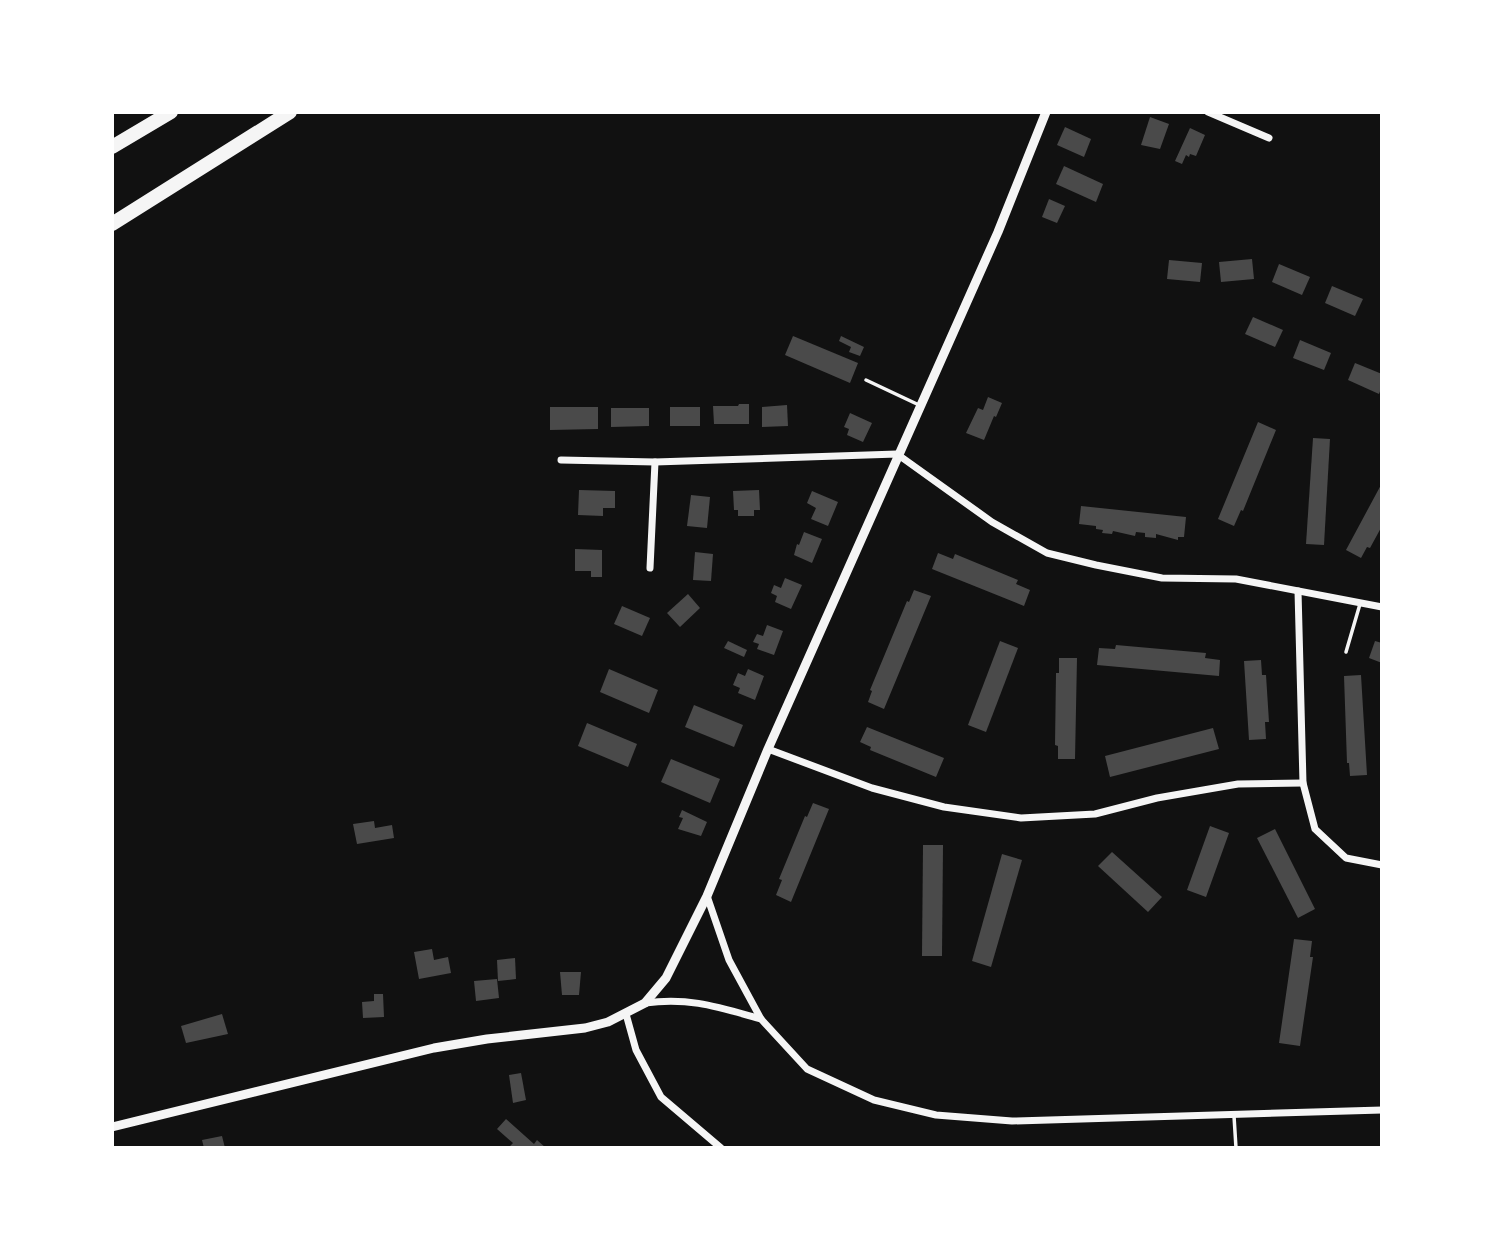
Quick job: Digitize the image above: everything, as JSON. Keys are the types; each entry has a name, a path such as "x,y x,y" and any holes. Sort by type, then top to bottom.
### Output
{"highway":[{"path":"112,147 171,112"},
{"path":"112,224 290,112"}],"street":[{"path":"112,1127 434,1048 585,1028 626,1014 645,1003 666,978 707,896 897,454 998,232 1046,112"},
{"path":"1208,112 1269,138"},
{"path":"561,460 656,462 897,454 992,522 1047,553 1161,578 1236,579 1382,607"},
{"path":"650,568 656,462"},
{"path":"1298,591 1303,783 1315,829 1346,858 1382,865"},
{"path":"768,749 872,788 944,807 1021,818 1095,814 1157,798 1238,784 1303,783"},
{"path":"707,896 729,960 761,1020 807,1069 874,1100 936,1115 1012,1121 1382,1110"},
{"path":"645,1003 668,1000 702,1002 761,1020"},
{"path":"626,1014 636,1050 661,1097 721,1148"}],"lane":[{"path":"866,380 919,405"},
{"path":"1346,652 1361,602"},
{"path":"1234,1114 1236,1148"}],"building":[{"path":"1150,117 1169,124 1160,149 1141,145"},
{"path":"1065,127 1091,139 1084,157 1057,145"},
{"path":"1190,128 1205,135 1196,156 1186,155 1182,164 1175,161"},
{"path":"1064,166 1103,184 1096,202 1056,184"},
{"path":"1049,199 1065,206 1057,223 1042,217"},
{"path":"1252,259 1254,279 1221,282 1219,262"},
{"path":"1169,260 1202,263 1200,282 1167,279"},
{"path":"1279,264 1310,277 1302,295 1272,282"},
{"path":"1332,286 1363,299 1355,316 1325,303"},
{"path":"1253,317 1283,330 1275,347 1245,334"},
{"path":"793,336 858,363 850,383 785,355"},
{"path":"841,336 864,347 860,356 849,352 851,347 839,341"},
{"path":"1300,340 1331,353 1324,370 1293,358"},
{"path":"1355,363 1382,374 1379,394 1348,380"},
{"path":"988,397 1002,403 984,440 966,433 978,408 983,410"},
{"path":"749,404 749,424 714,424 713,406"},
{"path":"787,405 788,426 762,427 762,407"},
{"path":"550,407 598,407 598,429 550,430"},
{"path":"670,407 700,407 700,426 670,426"},
{"path":"611,408 649,408 649,426 611,427"},
{"path":"850,413 872,423 863,442 847,435 849,429 844,427"},
{"path":"1258,422 1276,430 1243,511 1241,510 1234,526 1218,519"},
{"path":"1313,438 1330,439 1324,545 1306,544"},
{"path":"1382,483 1382,526 1361,558 1346,550"},
{"path":"579,490 615,491 615,508 603,508 603,516 578,515"},
{"path":"759,490 760,510 754,510 754,516 738,516 738,510 734,510 733,491"},
{"path":"812,491 838,502 828,526 811,519 816,508 807,503"},
{"path":"691,495 710,497 707,528 687,526"},
{"path":"1081,506 1186,517 1184,537 1178,537 1178,540 1156,534 1156,538 1145,537 1145,533 1136,532 1135,536 1113,531 1112,534 1102,533 1103,530 1096,529 1096,526 1079,524"},
{"path":"804,532 822,539 812,563 794,555"},
{"path":"575,549 602,550 602,577 591,577 591,571 575,571"},
{"path":"695,552 713,554 711,581 693,580"},
{"path":"938,553 953,559 955,554 1018,580 1016,584 1030,590 1024,606 932,569"},
{"path":"785,578 802,585 791,609 775,602 777,596 771,593 774,585 781,588"},
{"path":"914,590 931,596 884,709 868,702 872,691 870,690"},
{"path":"688,594 700,608 680,627 667,613"},
{"path":"622,606 650,618 642,636 614,624"},
{"path":"767,625 783,631 774,655 757,649 759,644 753,642 757,634 763,636"},
{"path":"728,641 747,650 744,657 724,648"},
{"path":"1000,641 1018,648 986,732 968,725"},
{"path":"1375,641 1382,643 1382,663 1369,658"},
{"path":"1116,645 1206,653 1205,658 1220,660 1219,676 1097,665 1099,648 1115,649"},
{"path":"1059,658 1077,658 1075,759 1058,759 1058,746 1055,745 1056,673 1059,673"},
{"path":"1261,660 1262,675 1266,675 1269,722 1265,722 1266,739 1249,740 1244,661"},
{"path":"609,669 658,690 649,713 600,692"},
{"path":"748,669 764,676 755,700 738,693 740,688 733,685 738,673 745,676"},
{"path":"1361,675 1367,775 1350,776 1347,763 1344,676"},
{"path":"694,705 743,725 734,747 685,727"},
{"path":"587,723 637,744 628,767 578,746"},
{"path":"867,727 944,758 936,777 870,750 871,747 860,742"},
{"path":"1213,728 1219,749 1110,777 1105,756"},
{"path":"671,759 720,779 710,803 661,782"},
{"path":"813,803 829,809 791,902 776,895 782,880 779,879"},
{"path":"682,810 707,822 701,836 678,829 683,818 679,817"},
{"path":"374,821 375,828 392,825 394,838 357,844 353,824"},
{"path":"1210,826 1229,833 1206,897 1187,890"},
{"path":"1275,829 1315,909 1298,918 1257,838"},
{"path":"923,845 943,845 942,956 922,956"},
{"path":"1112,852 1162,897 1148,912 1098,866"},
{"path":"1002,854 1022,860 991,967 972,961"},
{"path":"1294,939 1312,941 1310,957 1313,957 1300,1046 1279,1043"},
{"path":"432,949 434,960 448,957 451,973 419,979 414,952"},
{"path":"515,958 516,979 498,981 497,960"},
{"path":"560,972 581,972 579,995 562,995"},
{"path":"497,979 499,998 476,1001 474,981"},
{"path":"374,994 383,994 384,1017 363,1018 362,1002 374,1001"},
{"path":"222,1014 228,1034 186,1043 181,1026"},
{"path":"521,1073 526,1100 513,1103 509,1075"},
{"path":"506,1119 534,1144 537,1140 546,1148 508,1148 513,1143 497,1129"},
{"path":"222,1136 225,1148 204,1148 202,1140"}]}
